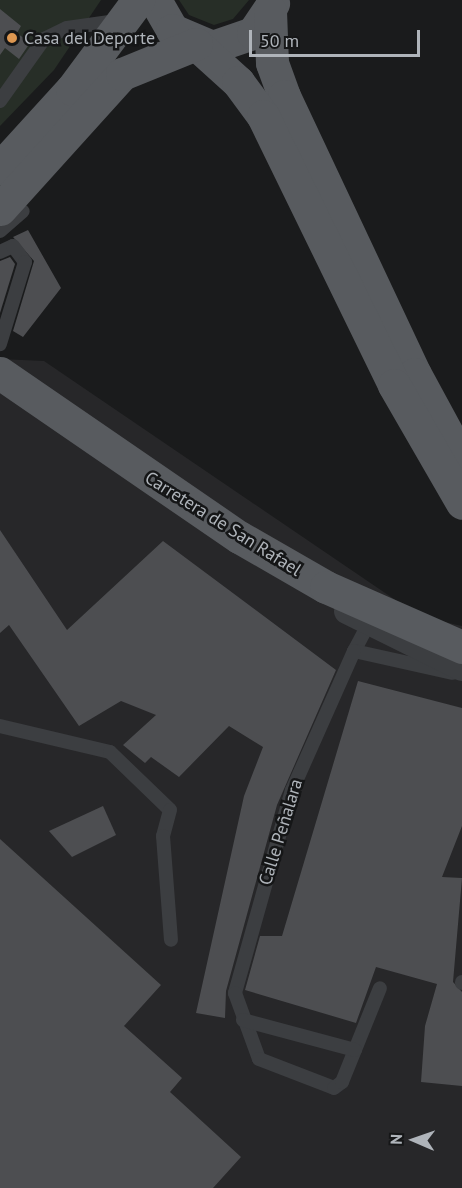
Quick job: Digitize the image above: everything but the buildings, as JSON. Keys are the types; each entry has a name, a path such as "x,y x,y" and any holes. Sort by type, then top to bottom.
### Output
{"main road":[{"path":"155,0 172,30 196,44 238,82 263,116 394,386 462,504"},
{"path":"6,214 122,74 196,44 238,42 272,5"},
{"path":"272,5 272,63 284,96 415,374 462,461"},
{"path":"1,159 72,89 132,10"},
{"name":"Carretera de San Rafael","path":"0,373 181,500 326,587 462,647"}],"street":[{"path":"181,500 220,536 369,623 462,668"}],"lane":[{"path":"0,101 44,39 67,28 132,10"},
{"path":"0,252 13,246 25,262 0,344"},
{"path":"0,356 117,441 181,500"},
{"name":"Calle Peñalara","path":"369,623 354,651 292,790 236,988 243,1020 259,1059 334,1088 342,1082 380,988"},
{"path":"354,651 462,675"},
{"path":"0,726 110,752 170,810 163,836 171,940"},
{"path":"243,1020 355,1050"}],"shaded area":[{"path":"0,0 101,0 54,70 0,126"},
{"path":"179,0 249,0 233,19 214,25 189,15"},
{"path":"0,359 44,361 419,616 462,626 462,1188 0,1188"}],"place":[{"name":"Casa del Deporte","path":"12,38"}]}
